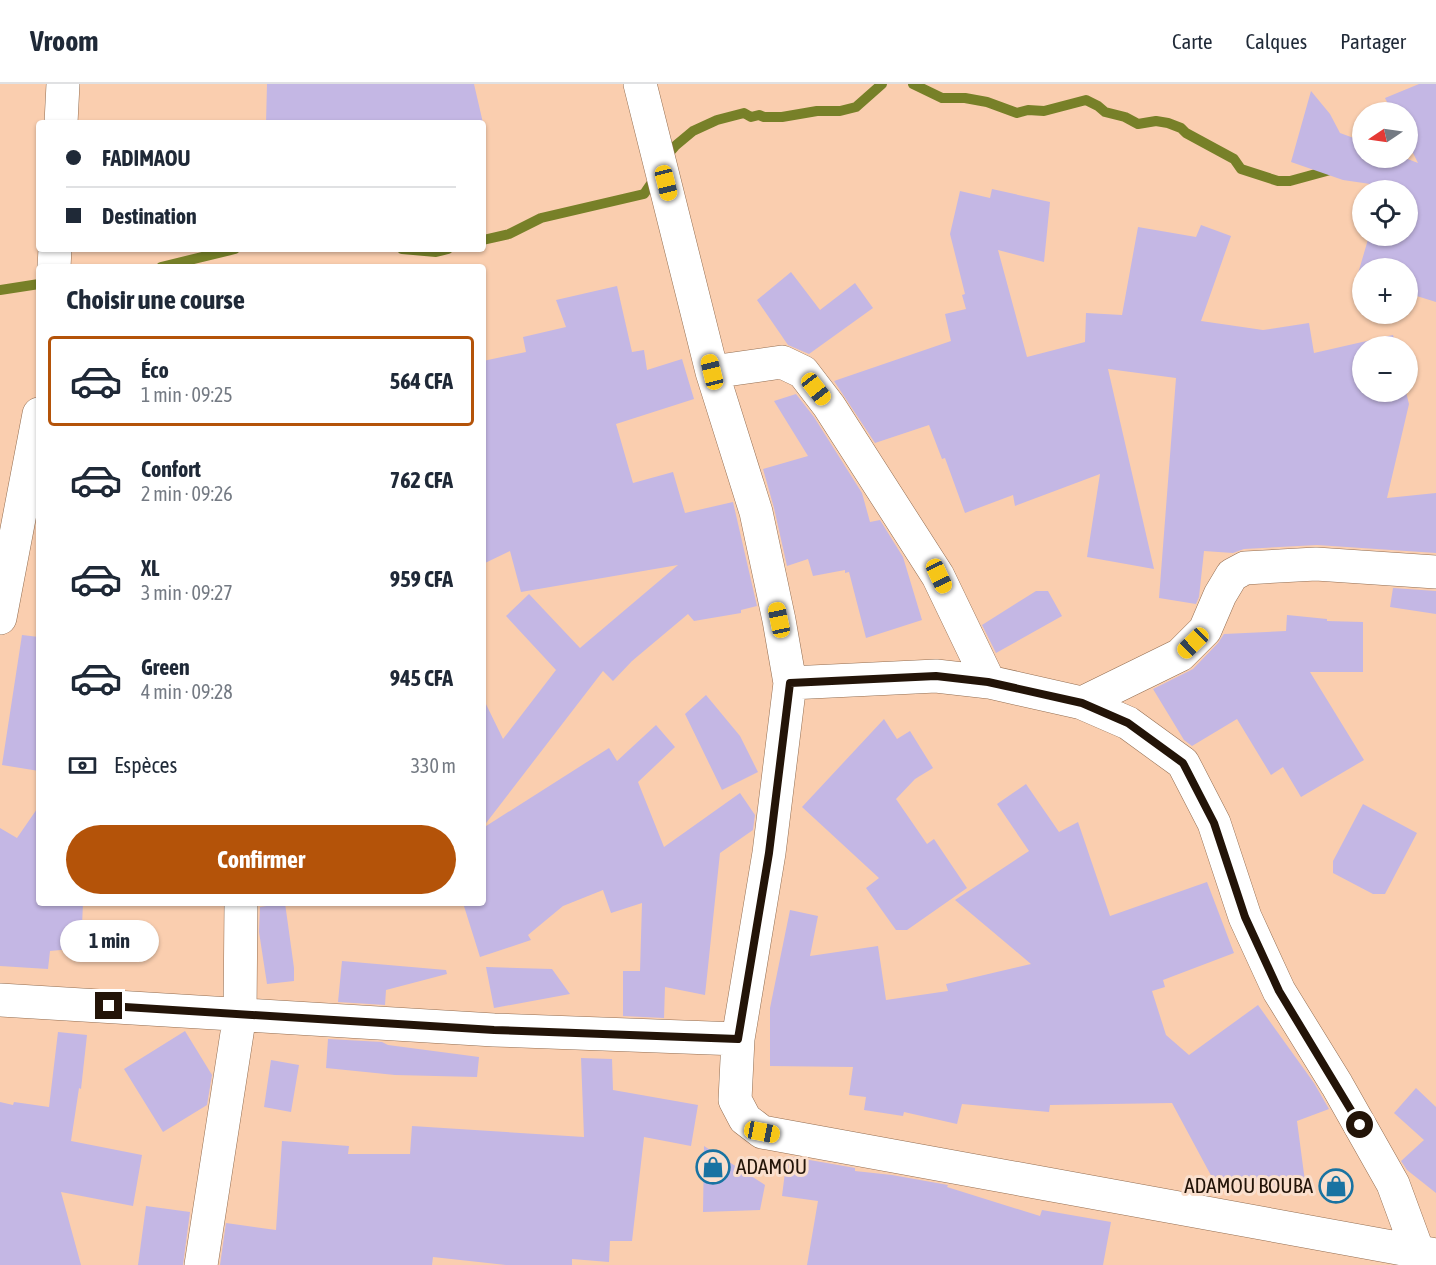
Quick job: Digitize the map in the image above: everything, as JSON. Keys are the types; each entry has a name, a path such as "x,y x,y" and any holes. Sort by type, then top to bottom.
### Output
{"street":[{"path":"61,120 63,84"},
{"path":"640,84 712,372 756,512 790,683 769,853 738,1039 735,1100 745,1119 762,1132 1427,1254"},
{"path":"712,372 782,362 803,372 829,406 939,576 988,682"},
{"path":"0,618 36,430"},
{"path":"1082,703 1180,655 1206,630 1220,595 1232,575 1245,568 1316,564 1436,572"},
{"path":"790,683 936,676 988,682 1082,703 1128,723 1183,763 1214,823 1245,917 1279,991 1337,1085 1393,1184 1427,1254"},
{"path":"201,1265 240,1014 242,906"},
{"path":"0,1000 494,1030 738,1039"}],"building":[{"path":"267,84 474,84 482,120 266,120"},
{"path":"1419,84 1436,84 1436,302 1418,296 1418,258 1363,258 1366,246 1418,246 1418,180 1352,181 1291,162 1311,91 1330,114 1340,133 1352,137 1352,168 1418,168 1418,102 1387,102 1385,98"},
{"path":"992,189 1050,202 1044,262 998,250 1027,357 1085,342 1086,313 1122,315 1138,227 1196,237 1201,225 1231,236 1201,321 1263,330 1309,323 1314,353 1352,344 1352,402 1408,402 1387,498 1436,493 1436,553 1317,545 1244,549 1233,553 1204,551 1199,597 1196,604 1159,598 1176,378 1108,369 1154,569 1087,557 1100,474 1015,506 1013,495 965,513 945,458 942,459 929,425 875,443 834,381 951,341 945,314 966,309 962,295 965,294 950,234 960,191 990,198"},
{"path":"791,272 820,310 855,283 873,308 809,354 788,345 757,300"},
{"path":"617,286 632,352 644,350 647,370 682,359 694,399 616,424 633,483 673,472 685,513 733,502 757,606 741,610 741,613 694,621 688,614 632,661 613,681 603,671 486,823 486,704 503,739 556,670 506,616 529,594 580,648 678,565 521,592 510,551 486,563 486,360 526,352 523,337 566,327 556,300"},
{"path":"796,394 814,417 862,493 870,522 880,520 903,557 922,620 866,638 849,572 845,573 845,570 813,576 808,559 787,566 763,469 808,456 774,401"},
{"path":"1393,588 1436,591 1436,614 1390,607"},
{"path":"1036,591 1048,591 1062,616 996,653 982,625"},
{"path":"1287,615 1327,619 1327,621 1363,622 1363,672 1310,672 1364,760 1301,797 1283,767 1271,775 1237,719 1192,746 1184,740 1153,689 1193,669 1224,634 1286,631"},
{"path":"22,635 36,637 36,771 2,765"},
{"path":"706,695 740,736 758,772 722,790 685,714"},
{"path":"884,719 897,739 910,731 933,768 915,779 896,799 927,844 934,839 967,888 907,930 896,930 866,888 879,878 802,807"},
{"path":"656,725 675,747 638,782 664,847 740,793 755,815 753,830 720,853 705,995 665,987 664,1018 623,1016 623,971 640,971 642,903 611,913 603,890 563,906 528,935 531,940 480,957 464,906 486,906 486,826 609,748 617,761"},
{"path":"1026,784 1059,832 1078,822 1110,916 1207,882 1234,953 1163,980 1165,987 1152,991 1166,1035 1189,1055 1258,1005 1314,1083 1329,1109 1297,1121 1306,1189 1214,1181 1172,1103 1050,1105 1049,1112 962,1104 957,1124 904,1112 903,1116 864,1110 866,1097 849,1095 853,1067 770,1066 770,1008 790,910 818,916 810,956 878,946 886,1000 948,991 946,984 1031,964 955,900 1029,851 997,804"},
{"path":"1363,804 1417,833 1385,894 1373,894 1333,873 1333,861"},
{"path":"36,810 36,906 83,906 81,948 50,951 48,969 0,966 0,828 17,838"},
{"path":"285,906 294,981 267,984 259,932 260,907"},
{"path":"342,961 446,970 447,974 386,990 385,1005 338,1002"},
{"path":"486,967 552,969 570,994 494,1008"},
{"path":"185,1031 212,1075 207,1105 163,1132 124,1069"},
{"path":"58,1032 87,1035 81,1089 79,1088 71,1141 142,1155 133,1206 61,1192 81,1265 0,1265 0,1102 49,1107"},
{"path":"328,1039 382,1042 388,1045 479,1057 477,1077 395,1075 326,1068"},
{"path":"581,1058 612,1059 613,1090 698,1105 691,1146 644,1137 632,1241 610,1241 609,1262 572,1259 572,1265 506,1265 433,1257 432,1265 220,1265 226,1223 276,1230 282,1141 349,1146 348,1154 410,1154 412,1126 584,1137"},
{"path":"271,1060 299,1065 291,1112 264,1107"},
{"path":"1416,1088 1436,1107 1436,1193 1407,1170 1401,1161 1424,1140 1394,1113"},
{"path":"704,1146 765,1185 760,1210 703,1212"},
{"path":"787,1156 855,1168 855,1171 948,1185 947,1187 1040,1216 1042,1210 1111,1222 1103,1265 807,1265 818,1201 782,1196"},
{"path":"146,1206 190,1212 183,1265 138,1265"}],"waterway":[{"path":"665,158 693,131 717,120 744,113 751,117 759,115 782,117 817,111 840,111 856,107 882,84"},
{"path":"913,84 942,98 965,98 987,102 1017,113 1028,110 1044,111 1086,100 1105,112 1125,117 1138,124 1156,121 1181,128 1234,159 1241,169 1278,181 1290,181 1334,169"},
{"path":"486,239 509,234 541,218 644,194 657,175"},
{"path":"173,264 223,252"},
{"path":"0,290 36,284"}],"place":[{"name":"ADAMOU","path":"713,1167"},
{"name":"ADAMOU BOUBA","path":"1336,1186"}],"route":[{"path":"109,1006 494,1030 738,1039 769,853 790,683 936,676 988,682 1082,703 1128,723 1183,763 1214,823 1245,917 1279,991 1360,1125"}]}
